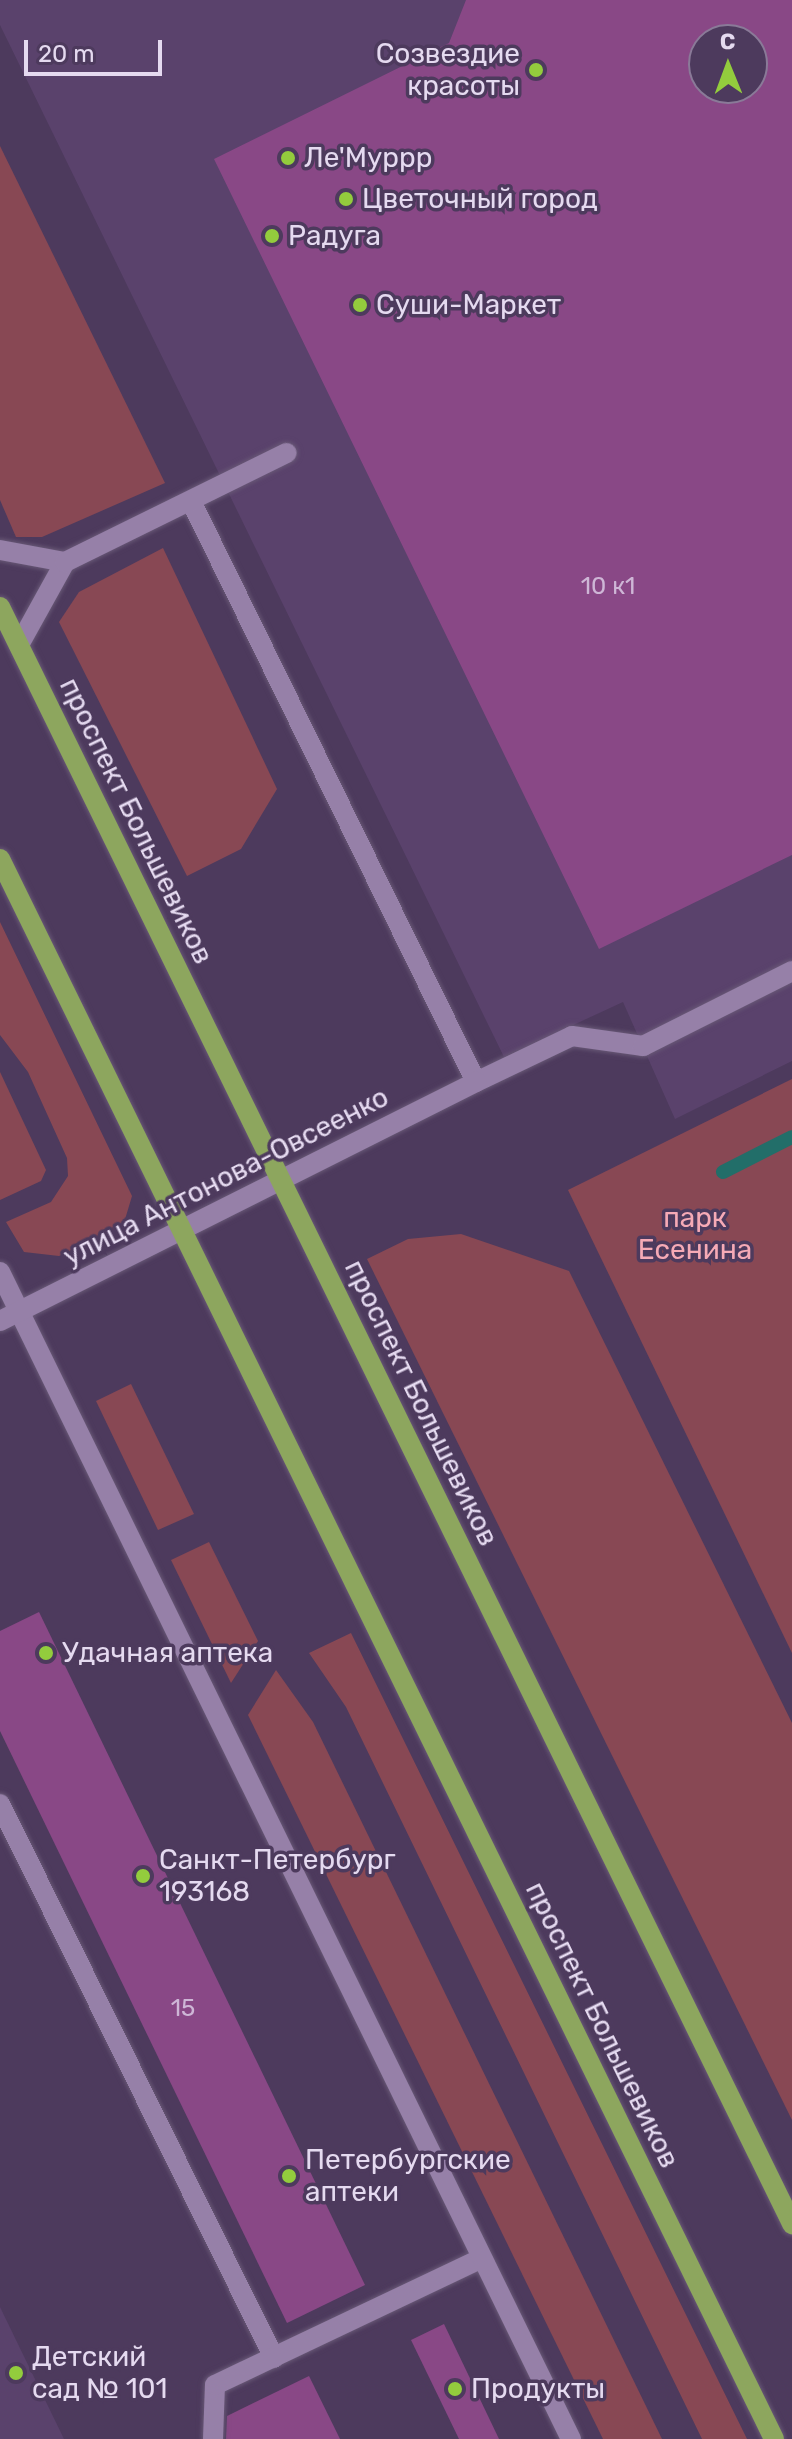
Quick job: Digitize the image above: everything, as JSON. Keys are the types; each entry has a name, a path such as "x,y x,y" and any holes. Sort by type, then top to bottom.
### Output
{"main road":[{"name":"проспект Большевиков","path":"0,607 792,2224"},
{"name":"проспект Большевиков","path":"0,859 774,2439"}],"street":[{"path":"19,645 65,562 287,453"},
{"path":"191,501 476,1082"},
{"path":"0,550 65,562"},
{"name":"улица Антонова-Овсеенко","path":"0,1321 572,1036 643,1046 792,971"},
{"path":"0,1272 480,2259 571,2439"},
{"path":"0,1804 274,2358"},
{"path":"213,2439 215,2385 480,2259"}],"shaded area":[{"path":"0,0 792,0 792,1061 675,1119 623,1002 504,1057 0,25"},
{"name":"Детский сад № 101","path":"0,2307 64,2439 0,2439"}],"green space":[{"path":"0,146 165,483 42,537 16,537 0,500"},
{"path":"163,548 277,789 241,849 187,876 59,622 79,592"},
{"path":"0,922 132,1196 123,1226 59,1256 24,1252 6,1222 51,1202 68,1176 67,1158 28,1072 0,1035"},
{"path":"0,1072 46,1170 41,1181 0,1200"},
{"name":"парк Есенина","path":"792,1079 792,1653 568,1190"},
{"path":"461,1234 569,1271 792,1723 792,2120 367,1259 408,1239"},
{"path":"131,1384 194,1514 158,1530 96,1401"},
{"path":"209,1542 258,1641 231,1683 171,1560"},
{"path":"351,1633 747,2439 702,2439 346,1707 309,1653"},
{"path":"276,1670 313,1722 662,2439 603,2439 248,1715"}],"building":[{"path":"466,0 792,0 792,855 599,949 214,159 449,43"},
{"path":"39,1612 365,2285 287,2323 0,1731 0,1631"},
{"name":"Продукты","path":"444,2324 499,2439 459,2439 411,2340"},
{"path":"309,2376 340,2439 226,2439 227,2416"}],"waterway":[{"path":"723,1172 792,1137"}],"place":[{"name":"Созвездие красоты","path":"536,70"},
{"name":"Ле'Муррр","path":"288,158"},
{"name":"Цветочный город","path":"346,199"},
{"name":"Радуга","path":"272,236"},
{"name":"Суши-Маркет","path":"360,305"},
{"name":"Удачная аптека","path":"46,1653"},
{"name":"Санкт-Петербург 193168","path":"143,1876"},
{"name":"Петербургские аптеки","path":"289,2176"},
{"name":"Детский сад № 101","path":"16,2373"},
{"name":"Продукты","path":"455,2389"}]}
